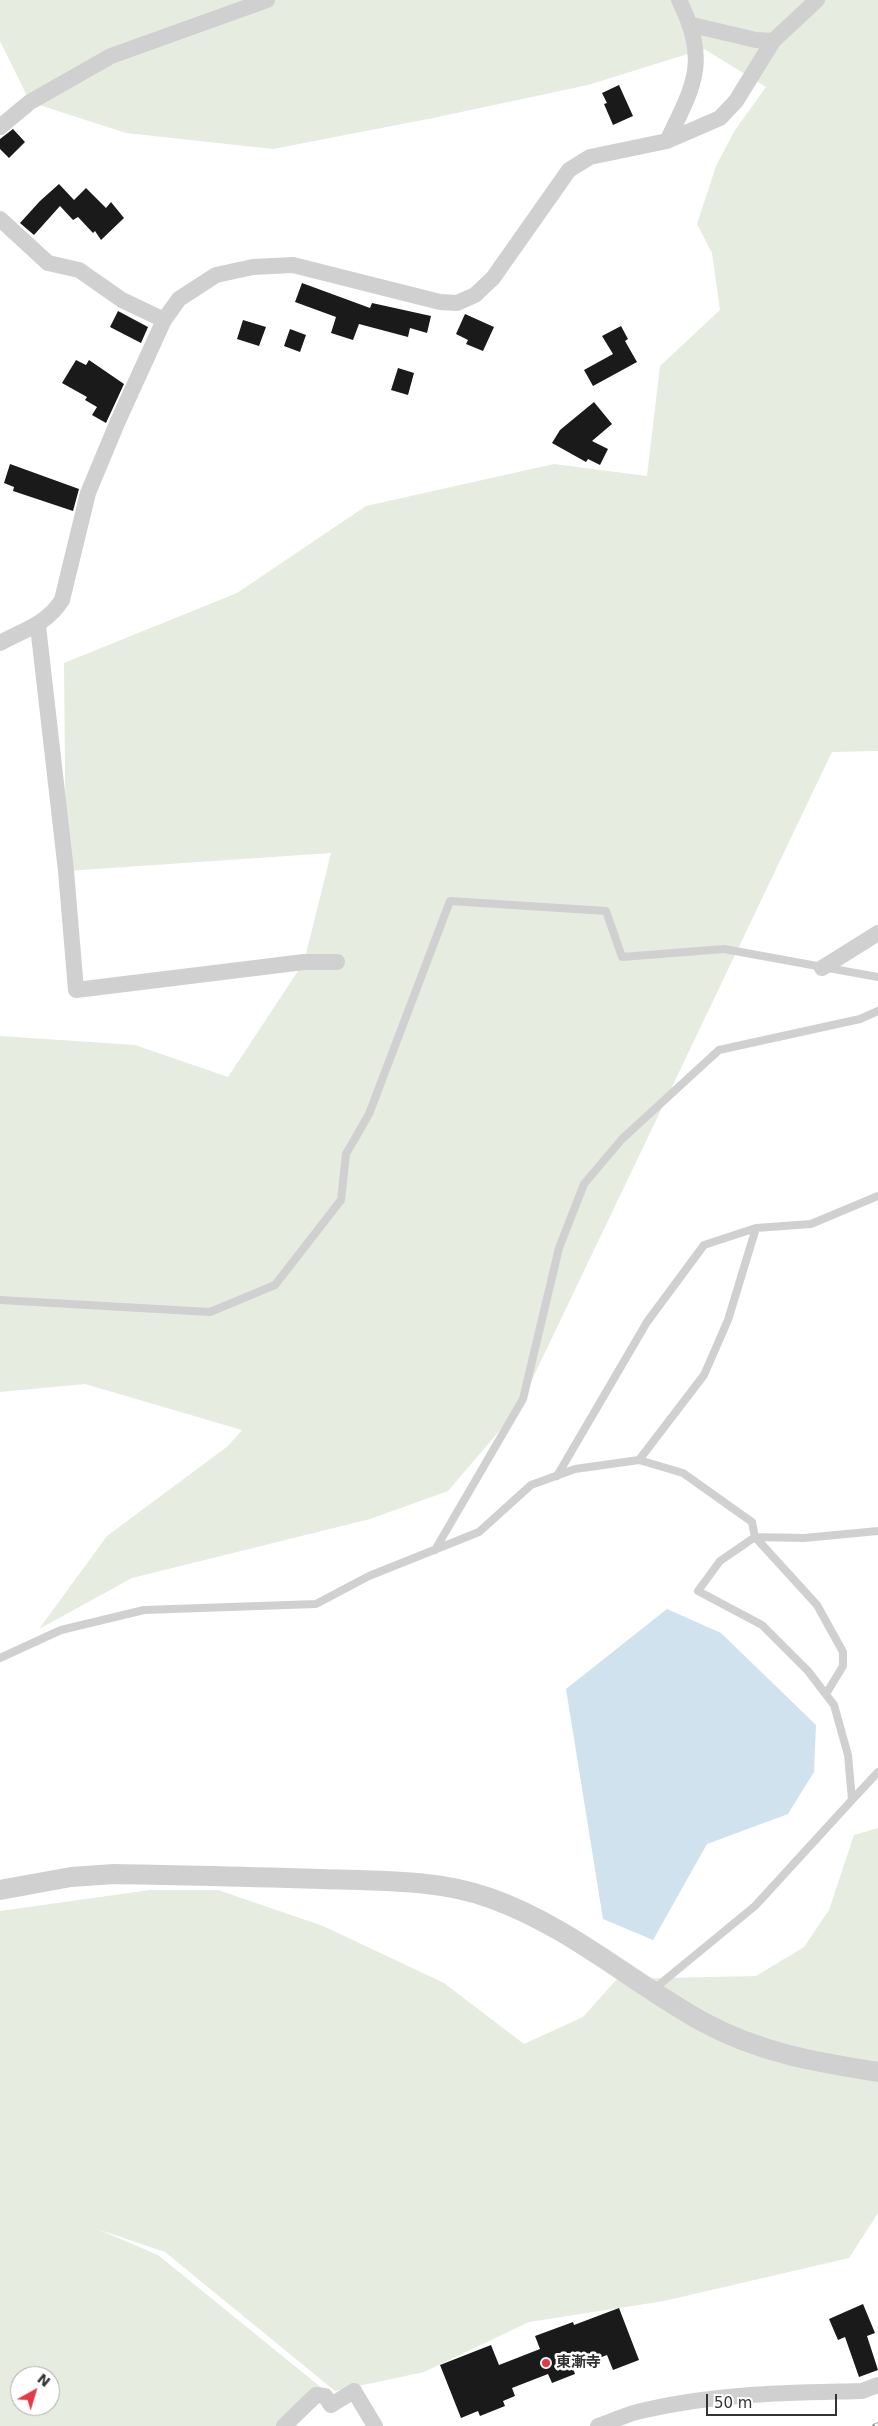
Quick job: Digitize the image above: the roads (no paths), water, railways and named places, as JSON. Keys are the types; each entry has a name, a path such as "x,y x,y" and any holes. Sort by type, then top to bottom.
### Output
{"street":[{"path":"0,127 30,102 111,56 267,0"},
{"path":"667,141 682,111 698,62 692,25 680,0"},
{"path":"0,643 25,630 38,626 54,613 62,600 88,493 164,320 179,299 216,275 254,267 293,265 440,302 457,303 475,295 493,278 569,170 590,157 667,141 720,118 736,101 773,41 817,0"},
{"path":"692,25 756,40 773,41"},
{"path":"0,219 48,263 79,270 122,300 164,320"},
{"path":"38,626 66,871 76,990 304,962 337,962"},
{"path":"822,968 878,933"},
{"path":"0,1890 71,1876 114,1874 426,1882 488,1897 536,1916 572,1937 652,1991 704,2022 748,2043 797,2059 878,2072"},
{"path":"598,2426 643,2410 699,2399 742,2394 862,2391 878,2385"},
{"path":"284,2426 316,2396 325,2396 331,2405 354,2391 375,2426"}],"lane":[{"path":"0,1300 210,1312 275,1285 341,1200 346,1154 369,1114 450,901 606,911 622,957 724,949 878,978"},
{"path":"435,1550 523,1399 560,1248 584,1184 622,1139 719,1050 860,1019 878,1011"},
{"path":"558,1476 647,1322 704,1245 756,1228 811,1224 878,1196"},
{"path":"639,1460 704,1375 728,1320 756,1228"},
{"path":"0,1658 61,1630 144,1610 316,1604 369,1576 479,1532 531,1485 575,1469 639,1460 683,1473 752,1522 755,1537 817,1605 843,1652 842,1666 826,1694"},
{"path":"852,1800 848,1755 834,1705 826,1694 808,1671 762,1625 698,1591 720,1562 755,1537 804,1538 878,1531"},
{"path":"652,1991 755,1906 878,1772"}],"water":[{"path":"667,1609 721,1633 816,1725 814,1772 788,1814 707,1844 653,1940 603,1919 566,1689"}],"place":[{"name":"東漸寺","path":"546,2363"}]}
